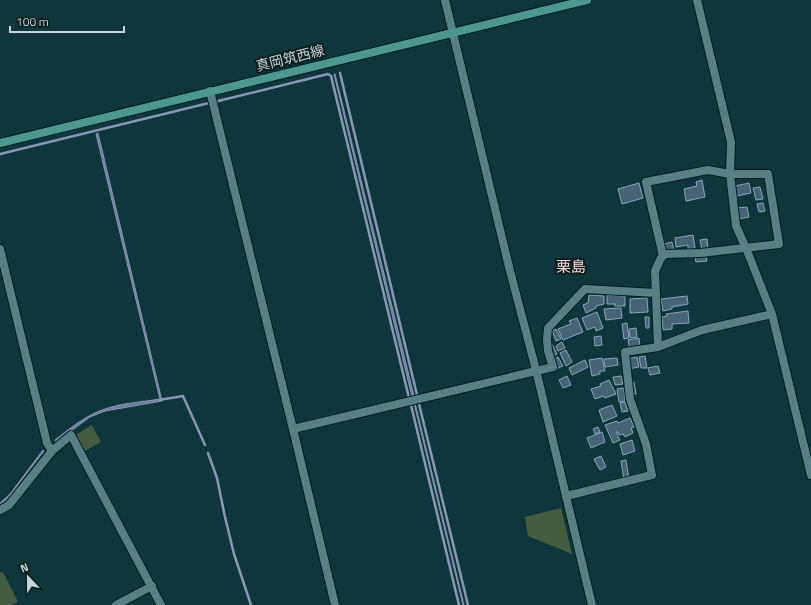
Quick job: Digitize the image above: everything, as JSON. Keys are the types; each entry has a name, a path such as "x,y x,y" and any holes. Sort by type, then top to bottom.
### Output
{"main road":[{"name":"真岡筑西線","path":"0,143 587,0"}],"street":[{"path":"445,0 592,605"},
{"path":"696,0 731,142 730,174 736,226 772,314 811,475"},
{"path":"210,91 335,605"},
{"path":"658,347 655,271 661,258 663,256 665,254 701,253 778,244 768,174 730,174 708,170 646,182 663,256"},
{"path":"0,249 48,443 52,451"},
{"path":"293,429 553,367 548,351 548,328 585,289 656,293"},
{"path":"566,496 652,475 646,444 630,399 625,352 658,347 702,330 772,314"},
{"path":"0,510 9,505 52,451 71,435 161,605"},
{"path":"116,605 152,586"}],"green space":[{"path":"92,425 101,442 83,452 74,436"},
{"path":"561,508 572,554 528,536 525,517"},
{"path":"3,572 18,602 12,605 0,605 0,573"}],"water":[{"path":"334,74 414,396 412,397"},
{"path":"98,133 162,401 105,411 90,417 56,442 55,440 72,427 98,412 118,405 160,399 96,134"},
{"path":"415,403 464,605 463,605"},
{"path":"43,450 44,451 7,499 0,505 0,503 10,494"}],"building":[{"path":"702,180 705,197 686,201 684,189 697,186 696,182"},
{"path":"639,183 643,198 622,204 618,189"},
{"path":"749,183 751,193 737,196 735,186"},
{"path":"760,187 763,199 756,200 753,188"},
{"path":"763,203 765,211 759,212 757,204"},
{"path":"747,207 749,217 738,219 736,208"},
{"path":"693,235 695,248 688,249 688,245 676,247 675,238"},
{"path":"707,239 708,249 702,250 700,240"},
{"path":"672,242 674,250 665,252 664,244"},
{"path":"706,256 707,261 696,262 695,257"},
{"path":"589,295 604,296 604,304 596,306 596,308 586,313 583,305 588,303"},
{"path":"607,295 625,296 625,306 607,304"},
{"path":"687,296 688,304 672,307 672,309 663,311 661,299"},
{"path":"647,298 648,312 630,313 630,299"},
{"path":"621,308 622,318 606,320 604,309"},
{"path":"688,311 689,323 672,324 672,329 663,330 662,317 667,316 666,314"},
{"path":"597,312 603,328 596,331 595,327 587,330 582,318"},
{"path":"645,317 649,317 649,328 646,328"},
{"path":"577,318 583,332 563,340 558,329 571,324 569,321"},
{"path":"627,323 629,338 624,339 622,324"},
{"path":"636,328 637,337 630,338 629,329"},
{"path":"556,329 561,339 556,341 552,331"},
{"path":"601,336 602,345 595,346 594,337"},
{"path":"639,338 640,349 630,350 628,340"},
{"path":"562,342 565,348 558,351 556,346"},
{"path":"552,344 557,354 551,357 549,345"},
{"path":"566,350 572,362 566,366 560,353"},
{"path":"645,356 647,368 641,368 639,357"},
{"path":"558,357 563,366 556,369 552,360"},
{"path":"637,357 639,367 628,369 626,359"},
{"path":"602,358 605,371 600,371 600,374 592,376 589,360"},
{"path":"617,358 618,365 605,367 604,359"},
{"path":"585,360 588,367 572,375 569,368"},
{"path":"658,366 660,373 650,375 648,368"},
{"path":"567,376 571,385 563,388 559,380"},
{"path":"621,376 623,384 615,385 613,377"},
{"path":"609,380 616,394 605,398 604,396 595,399 591,389 601,386 600,384"},
{"path":"634,382 636,394 631,395 629,383"},
{"path":"624,388 625,401 619,402 617,389"},
{"path":"625,402 628,411 622,412 620,403"},
{"path":"612,405 617,416 603,422 599,410"},
{"path":"630,418 634,427 631,428 633,433 625,437 623,434 619,435 618,432 616,432 620,440 613,443 605,425 617,421 618,423"},
{"path":"598,427 600,432 595,434 593,429"},
{"path":"602,432 605,442 591,448 587,438"},
{"path":"632,440 635,451 623,455 620,444"},
{"path":"601,456 606,467 600,470 594,459"},
{"path":"626,460 629,479 624,480 621,461"}],"waterway":[{"path":"340,73 417,395"},
{"path":"218,101 328,74 331,76 409,398"},
{"path":"0,154 209,103"},
{"path":"159,400 183,396 205,445"},
{"path":"419,404 468,605"},
{"path":"411,405 459,605"},
{"path":"208,453 217,478 234,554 251,605"}],"district":[{"name":"栗島","path":"571,267"}]}
